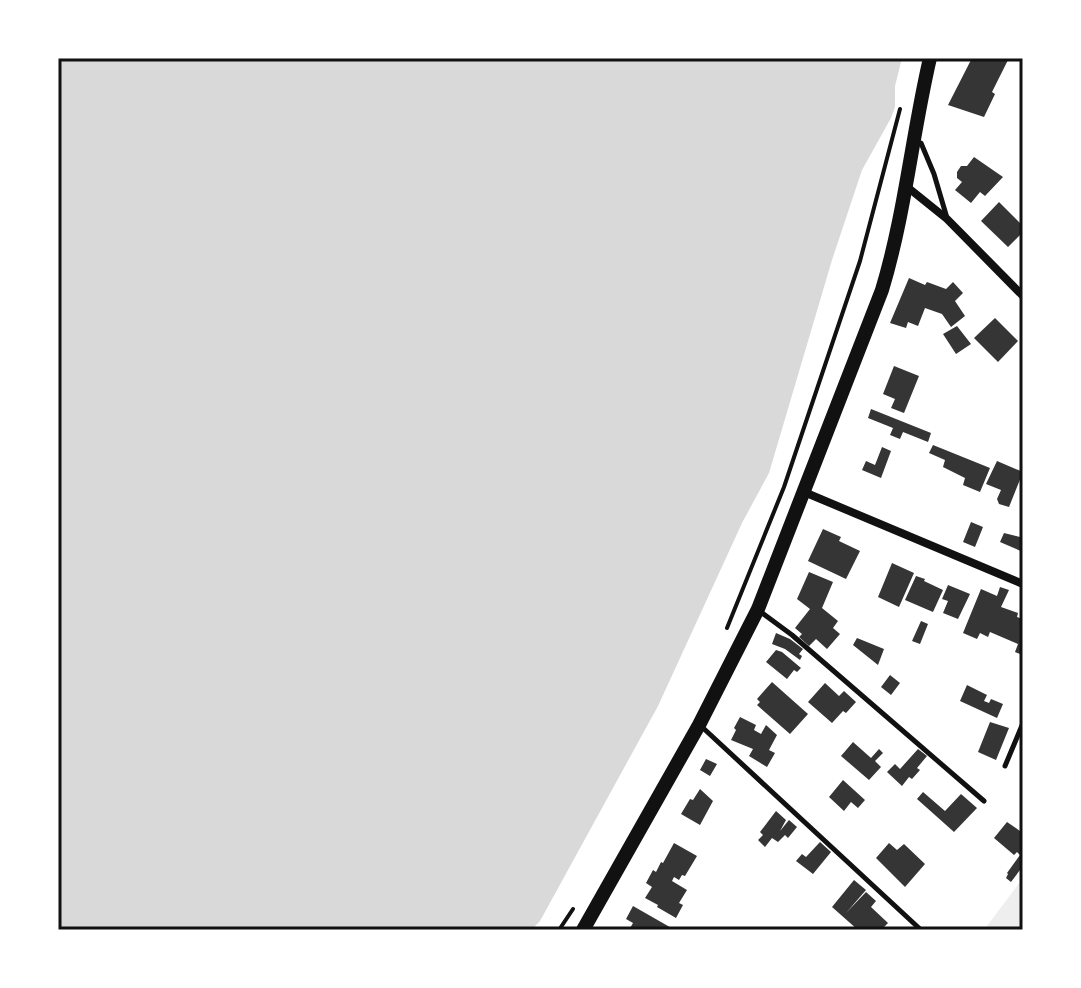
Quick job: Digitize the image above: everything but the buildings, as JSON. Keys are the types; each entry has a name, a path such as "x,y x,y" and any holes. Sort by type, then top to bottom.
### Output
{"street":[{"path":"583,930 699,725 758,609 882,290 892,256 930,58"},
{"path":"906,186 947,219 1023,296"},
{"path":"804,492 1023,584"}],"lane":[{"path":"914,140 921,143 934,174 947,219"},
{"path":"758,609 984,801"},
{"path":"1005,766 1023,723"},
{"path":"699,725 921,930"}],"path":[{"path":"722,640 790,472 860,261 902,101"},
{"path":"559,930 580,898"}],"shaded area":[{"path":"58,58 902,58 895,86 895,107 862,170 769,473 742,523 658,706 540,921 531,930 58,930"},
{"path":"1023,878 1023,930 984,930"}]}
